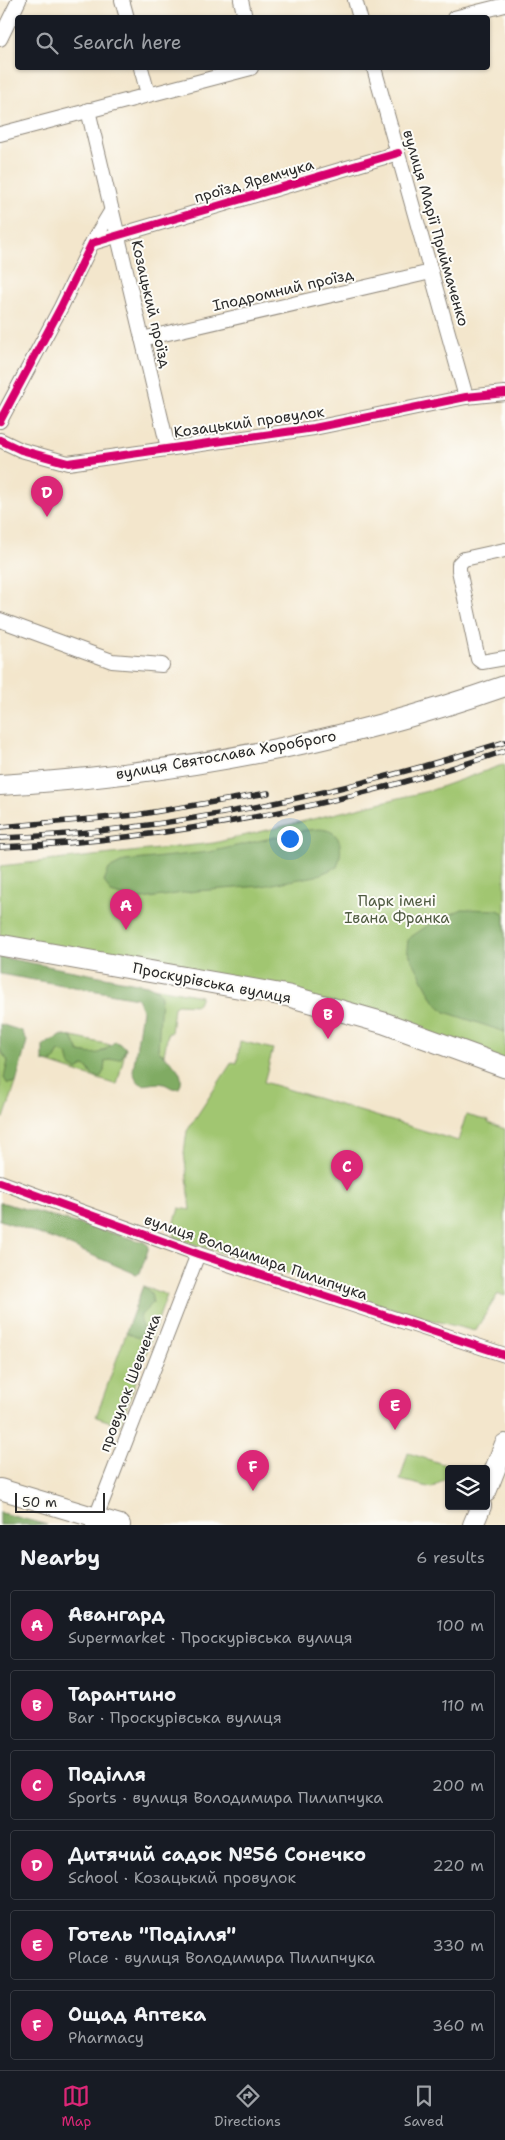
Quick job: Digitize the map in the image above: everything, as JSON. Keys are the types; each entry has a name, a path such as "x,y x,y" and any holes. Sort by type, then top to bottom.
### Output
{"main road":[{"name":"вулиця Святослава Хороброго","path":"0,785 86,778 268,750 335,736 431,712 505,686"},
{"name":"Проскурівська вулиця","path":"0,945 288,996 384,1023 505,1067"},
{"path":"490,1482 505,1444"},
{"path":"0,1489 95,1521 120,1525"},
{"path":"473,1525 479,1510"}],"street":[{"path":"0,39 18,0"},
{"path":"122,0 126,15"},
{"path":"241,0 244,15"},
{"path":"355,0 359,15"},
{"path":"466,15 505,5"},
{"path":"142,70 148,94"},
{"path":"0,134 243,70"},
{"name":"вулиця Марії Приймаченко","path":"375,70 466,397"},
{"name":"Козацький проїзд","path":"88,110 168,448"},
{"name":"проїзд Яремчука","path":"92,243 398,154"},
{"path":"0,420 61,307 92,243 112,210"},
{"name":"Іподромний проїзд","path":"142,339 431,272"},
{"name":"Козацький провулок","path":"0,440 21,450 68,463 314,428 466,397 505,393"},
{"path":"505,550 464,559 459,564 459,570 478,660 482,662 505,658"},
{"path":"0,620 112,661 162,665"},
{"name":"вулиця Володимира Пилипчука","path":"0,1182 198,1254 505,1355"},
{"name":"провулок Шевченка","path":"95,1521 198,1254"}],"green space":[{"name":"Парк імені Івана Франка","path":"505,764 505,1062 385,1018 0,939 0,866 214,843 432,790"},
{"path":"324,829 336,836 340,845 337,867 316,876 262,886 196,891 136,900 111,893 104,881 109,869 125,861 210,852 306,830"},
{"path":"462,909 498,910 505,914 505,1032 445,1012 434,1001 407,950 408,939 427,926"},
{"path":"0,957 147,985 157,990 161,996 158,1051 176,1066 179,1071 181,1082 179,1088 159,1083 146,1085 139,1082 136,1078 133,1071 142,1010 137,998 0,974"},
{"path":"153,987 201,996 197,1005 177,1004 174,1007 171,1033 168,1033 164,1055 158,1051 157,990"},
{"path":"0,1024 22,1031 27,1041 16,1083 7,1083 4,1078 8,1061 0,1050"},
{"path":"63,1035 72,1037 79,1052 98,1053 115,1041 126,1048 121,1058 105,1061 104,1071 100,1078 92,1075 87,1067 83,1066 77,1070 70,1066 67,1054 59,1052 53,1062 43,1061 43,1045"},
{"path":"72,1037 111,1045 96,1055 79,1052"},
{"path":"240,1041 273,1049 264,1082 458,1141 466,1115 489,1121 488,1123 505,1129 505,1296 498,1294 475,1331 416,1316 175,1238 174,1225 179,1208 191,1210 184,1153 187,1131 232,1062 237,1063"},
{"path":"126,1048 117,1085 43,1061 53,1062 59,1052 68,1054 77,1070 82,1066 87,1067 92,1075 104,1071 105,1061 121,1058"},
{"path":"0,1050 8,1061 7,1083 16,1083 4,1118 0,1116"},
{"path":"0,1202 144,1242 149,1246 140,1273 136,1274 61,1242 0,1220"},
{"path":"143,1286 167,1295 120,1425 96,1417"},
{"path":"143,1286 151,1293 153,1303 140,1316 143,1332 138,1338 126,1332"},
{"path":"408,1453 446,1465 445,1479 432,1488 400,1480"},
{"path":"0,1512 2,1513 47,1525 0,1525"}],"railway":[{"path":"0,838 128,828 256,807 381,778 505,742"},
{"path":"0,847 128,837 256,817 382,788 505,751"},
{"path":"0,827 136,815 268,793"}],"cycle path":[{"path":"0,421 61,307 92,243 398,153"},
{"path":"0,440 21,450 68,463 314,428 466,397 505,393"},
{"path":"0,1182 198,1254 505,1355"}],"place":[{"name":"Дитячий садок №56 Сонечко","path":"47,517"},
{"name":"Авангард","path":"126,930"},
{"name":"Тарантино","path":"328,1039"},
{"name":"Поділля","path":"347,1191"},
{"name":"Готель \"Поділля\"","path":"395,1430"},
{"name":"Ощад Аптека","path":"253,1491"}]}
